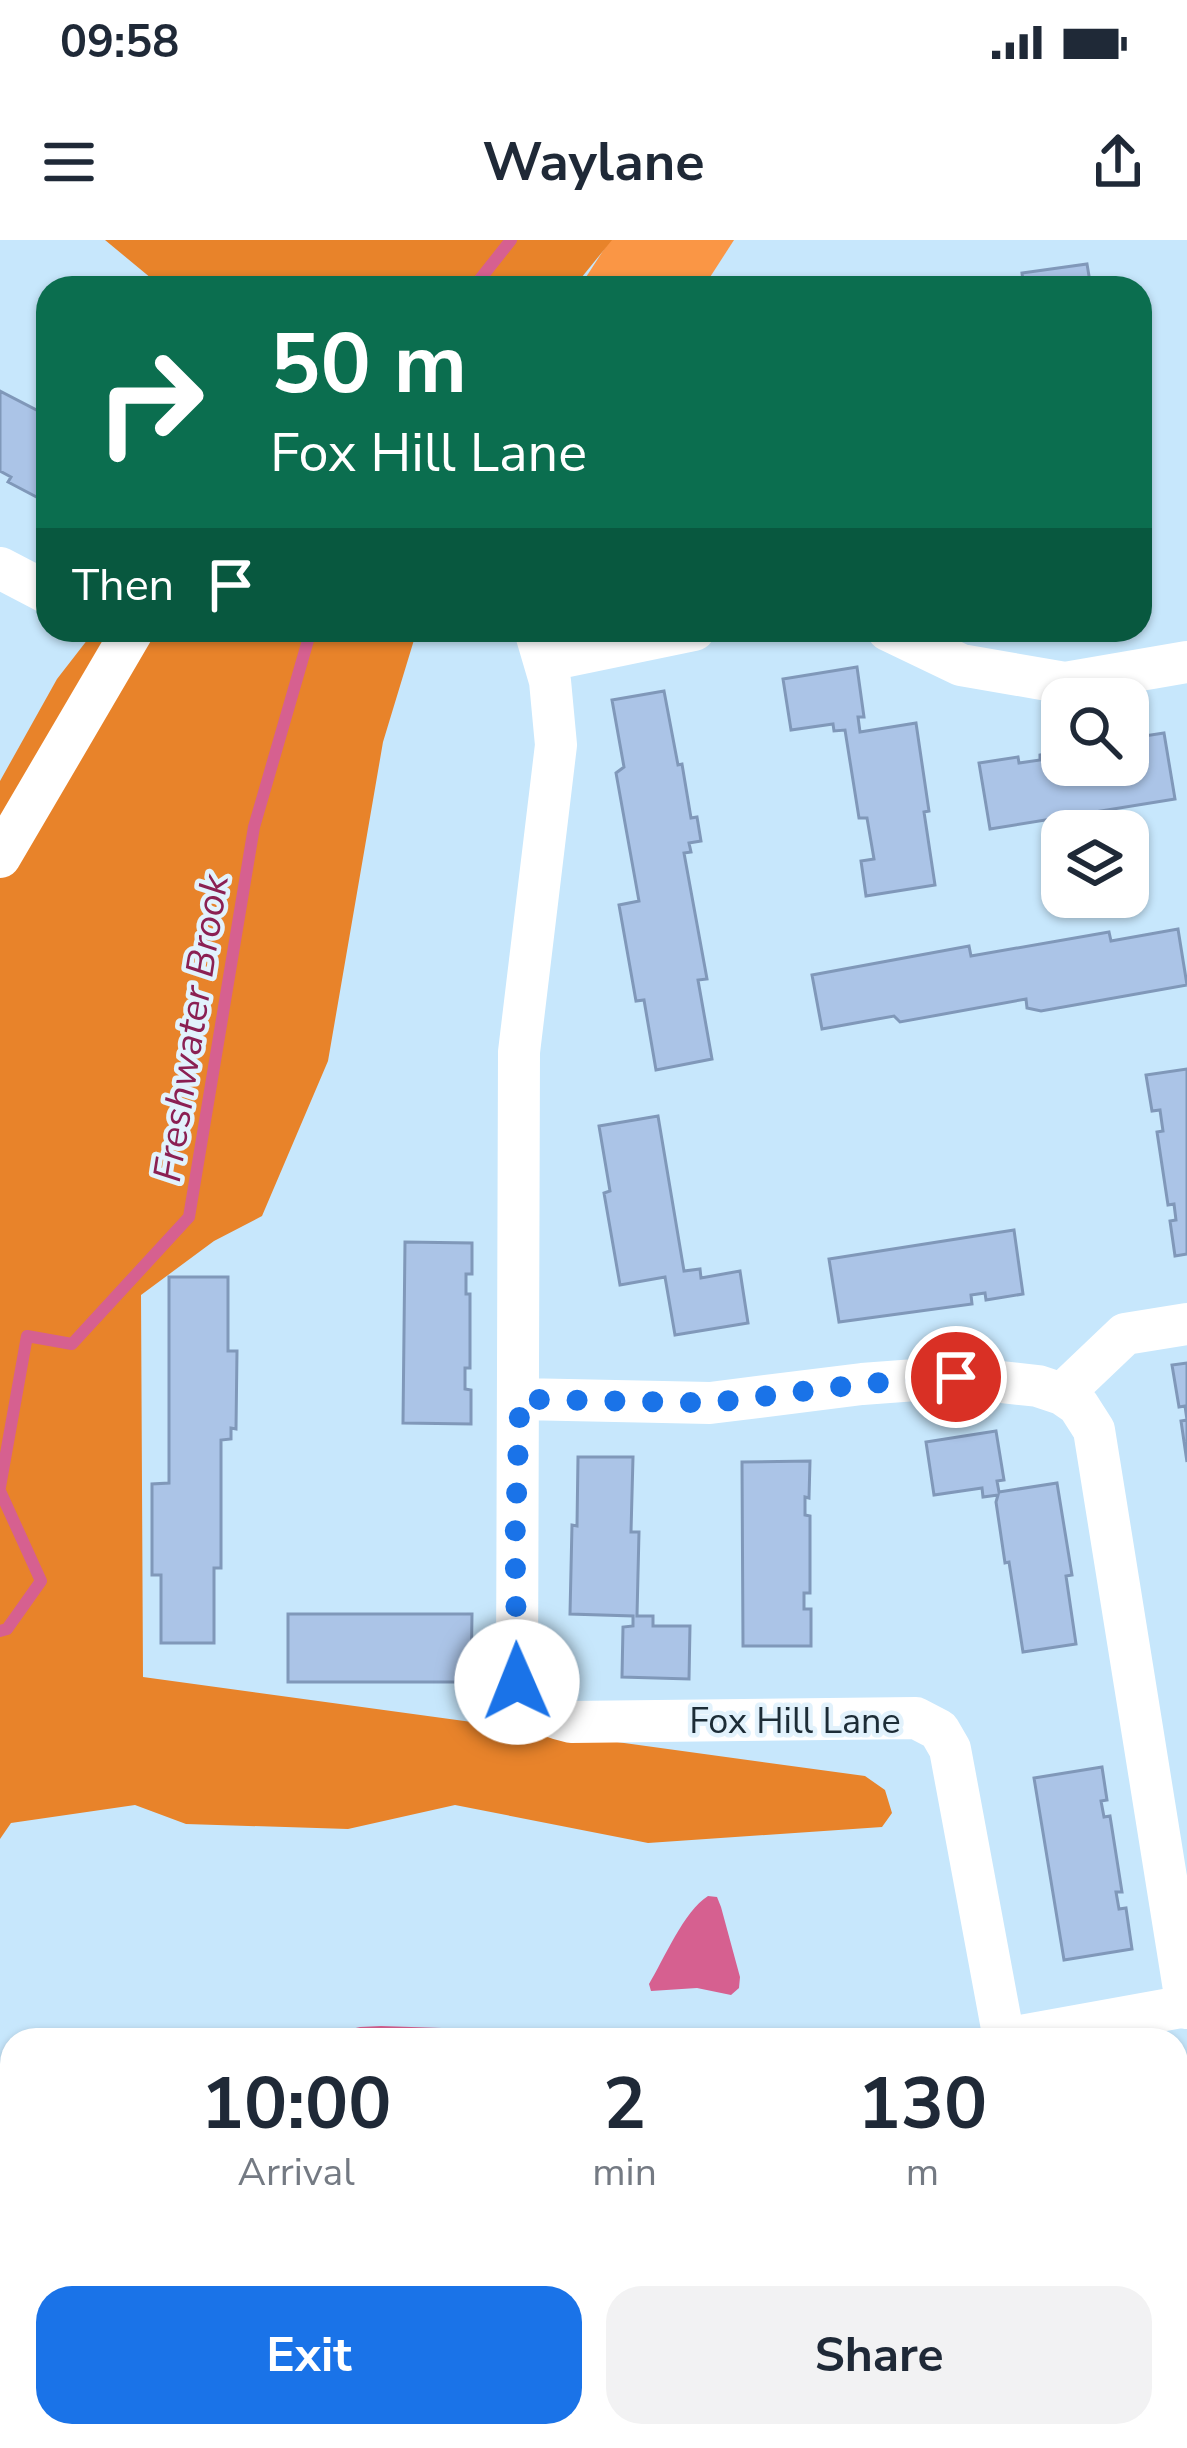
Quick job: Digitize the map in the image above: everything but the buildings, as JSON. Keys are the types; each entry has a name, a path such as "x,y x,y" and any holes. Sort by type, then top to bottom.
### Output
{"street":[{"path":"0,568 36,587"},
{"path":"0,857 122,642"},
{"name":"Fox Hill Lane","path":"578,642 540,646 550,681 556,745 519,1052 517,1682 528,1702 546,1717 572,1722 916,1718 939,1730 950,1749 1002,2028"},
{"path":"913,642 961,665 1065,683 1187,662"},
{"path":"520,1399 710,1403 956,1377 1038,1386 1062,1394 1126,1334 1187,1324"},
{"name":"Fox Hill Lane","path":"1062,1394 1078,1406 1094,1430 1187,2007 1067,2028"}],"shaded area":[{"path":"105,240 612,240 583,276 148,276"},
{"path":"610,240 734,240 711,276 587,276"},
{"path":"86,642 413,642 383,742 328,1061 262,1216 214,1241 141,1295 143,1677 865,1776 885,1790 892,1813 882,1827 648,1843 455,1805 348,1829 186,1824 135,1805 11,1823 0,1839 0,781 57,679"},
{"path":"708,1896 717,1897 721,1907 739,1988 731,1995 697,1988 651,1991 649,1984 675,1936"},
{"path":"381,2026 442,2028 356,2028"}],"waterway":[{"name":"Freshwater Brook","path":"482,276 511,240"},
{"name":"Freshwater Brook","path":"0,1487 27,1336 72,1344 189,1217 254,827 308,642"},
{"name":"Freshwater Brook","path":"0,1491 41,1581 7,1629 0,1631"}],"route":[{"path":"517,1682 520,1399 710,1403 956,1377"}]}
